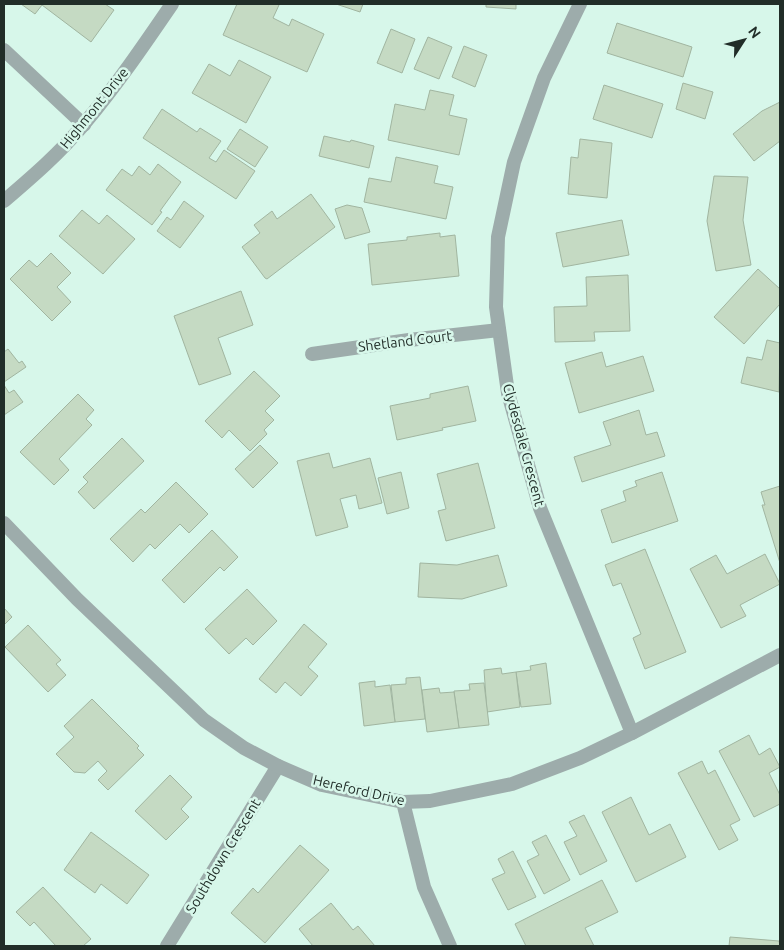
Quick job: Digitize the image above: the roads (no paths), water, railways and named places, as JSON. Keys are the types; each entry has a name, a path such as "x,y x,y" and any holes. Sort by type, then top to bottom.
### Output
{"street":[{"name":"Highmont Drive","path":"4,201 45,166 84,125 126,70 172,4"},
{"name":"Clydesdale Crescent","path":"580,4 544,78 514,162 498,237 496,307 508,393 540,508 632,734"},
{"path":"4,50 84,125"},
{"name":"Shetland Court","path":"312,354 409,340 499,330"},
{"name":"Hereford Drive","path":"4,523 77,599 204,720 244,748 278,766 322,785 403,802 430,801 512,784 580,758 632,734 780,655"},
{"name":"Southdown Crescent","path":"167,946 278,766"},
{"path":"403,802 424,887 450,946"}]}
